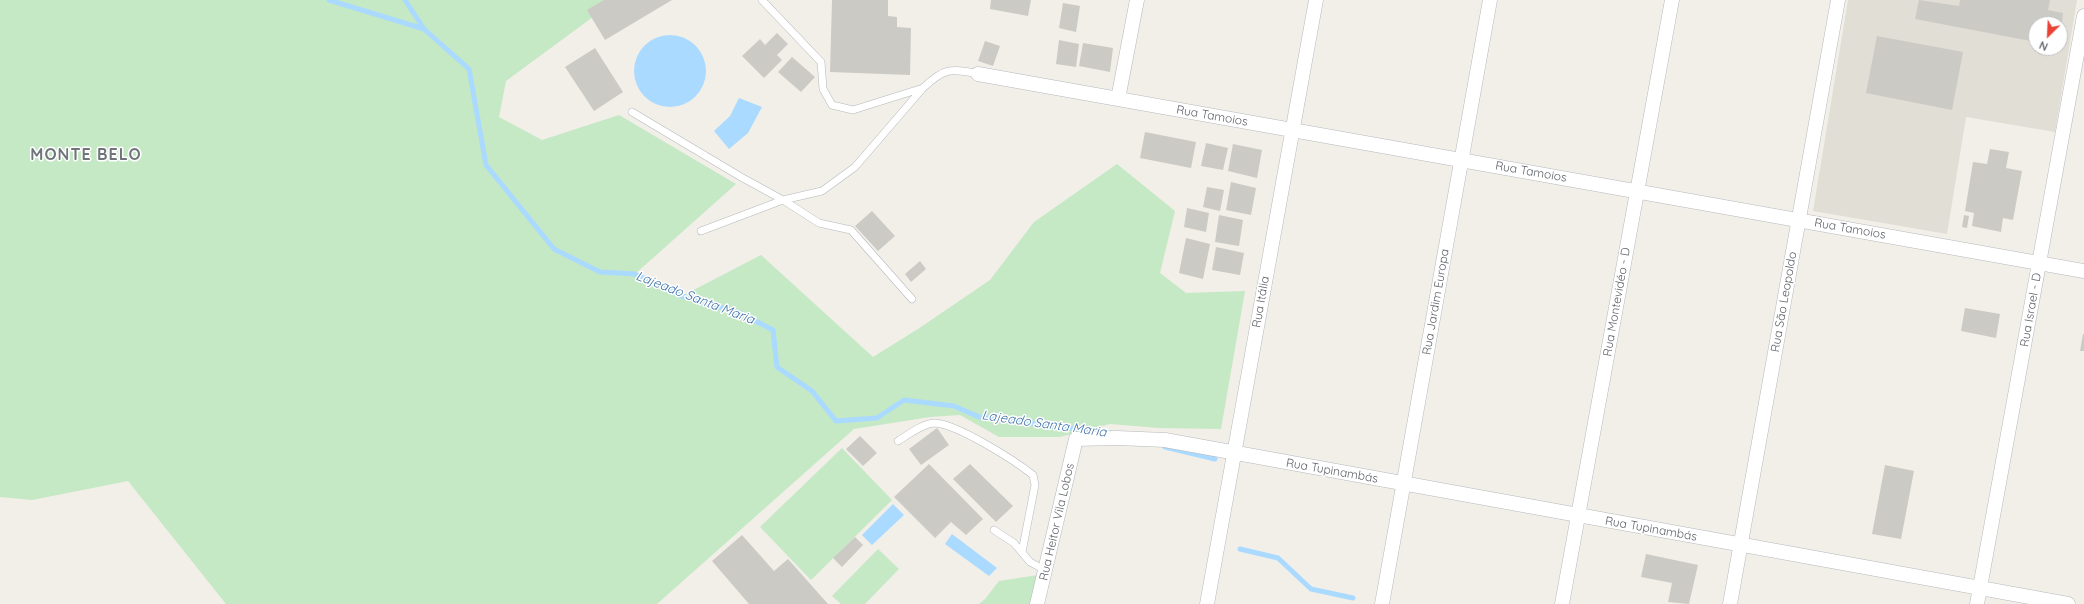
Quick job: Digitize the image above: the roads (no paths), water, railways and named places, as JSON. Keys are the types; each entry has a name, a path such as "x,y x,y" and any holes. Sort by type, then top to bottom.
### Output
{"street":[{"path":"1118,99 1136,0"},
{"name":"Rua Itália","path":"1207,604 1316,0"},
{"name":"Rua Jardim Europa","path":"1382,604 1490,0"},
{"name":"Rua Montevidéo - D","path":"1562,604 1672,0"},
{"name":"Rua São Leopoldo","path":"1730,604 1838,0"},
{"name":"Rua Israel - D","path":"1977,604 2084,16"},
{"name":"Rua Tamoios","path":"978,74 2084,271"},
{"name":"Rua Tupinambás","path":"1076,439 1117,438 1165,440 2068,604"},
{"name":"Rua Heitor Vila Lobos","path":"1037,604 1076,439"}],"lane":[{"path":"762,0 821,62 823,89 832,105 853,110 922,88"},
{"path":"701,231 783,200 822,191 855,167 922,88 935,77 955,69 978,74"},
{"path":"632,112 741,177 783,200 819,223 852,230 912,299"},
{"path":"898,441 924,426 935,423 966,433 1033,475 1035,486 1022,552"},
{"path":"994,530 1005,536 1030,562 1045,570"}],"water":[{"path":"663,35 677,35 684,37 696,45 704,57 706,71 704,85 696,97 684,105 677,107 663,107 656,105 644,97 636,85 634,78 634,64 636,57 644,45 656,37"},
{"path":"739,98 762,107 748,133 729,149 714,131 730,116"},
{"path":"893,504 904,515 872,545 862,535"},
{"path":"952,534 997,568 989,576 945,544"}],"waterway":[{"path":"329,0 424,29"},
{"name":"Lajeado Santa Maria","path":"405,0 424,29 469,69 486,165 554,249 600,272 635,274 682,296 740,313 773,330 777,367 812,391 836,421 877,418 904,400 954,406 979,417 1111,433"},
{"name":"Lajeado Santa Maria","path":"1165,447 1215,459"},
{"name":"Lajeado Santa Maria","path":"1240,549 1278,558 1311,589 1353,598"}],"district":[{"name":"MONTE BELO","path":"86,155"}]}
